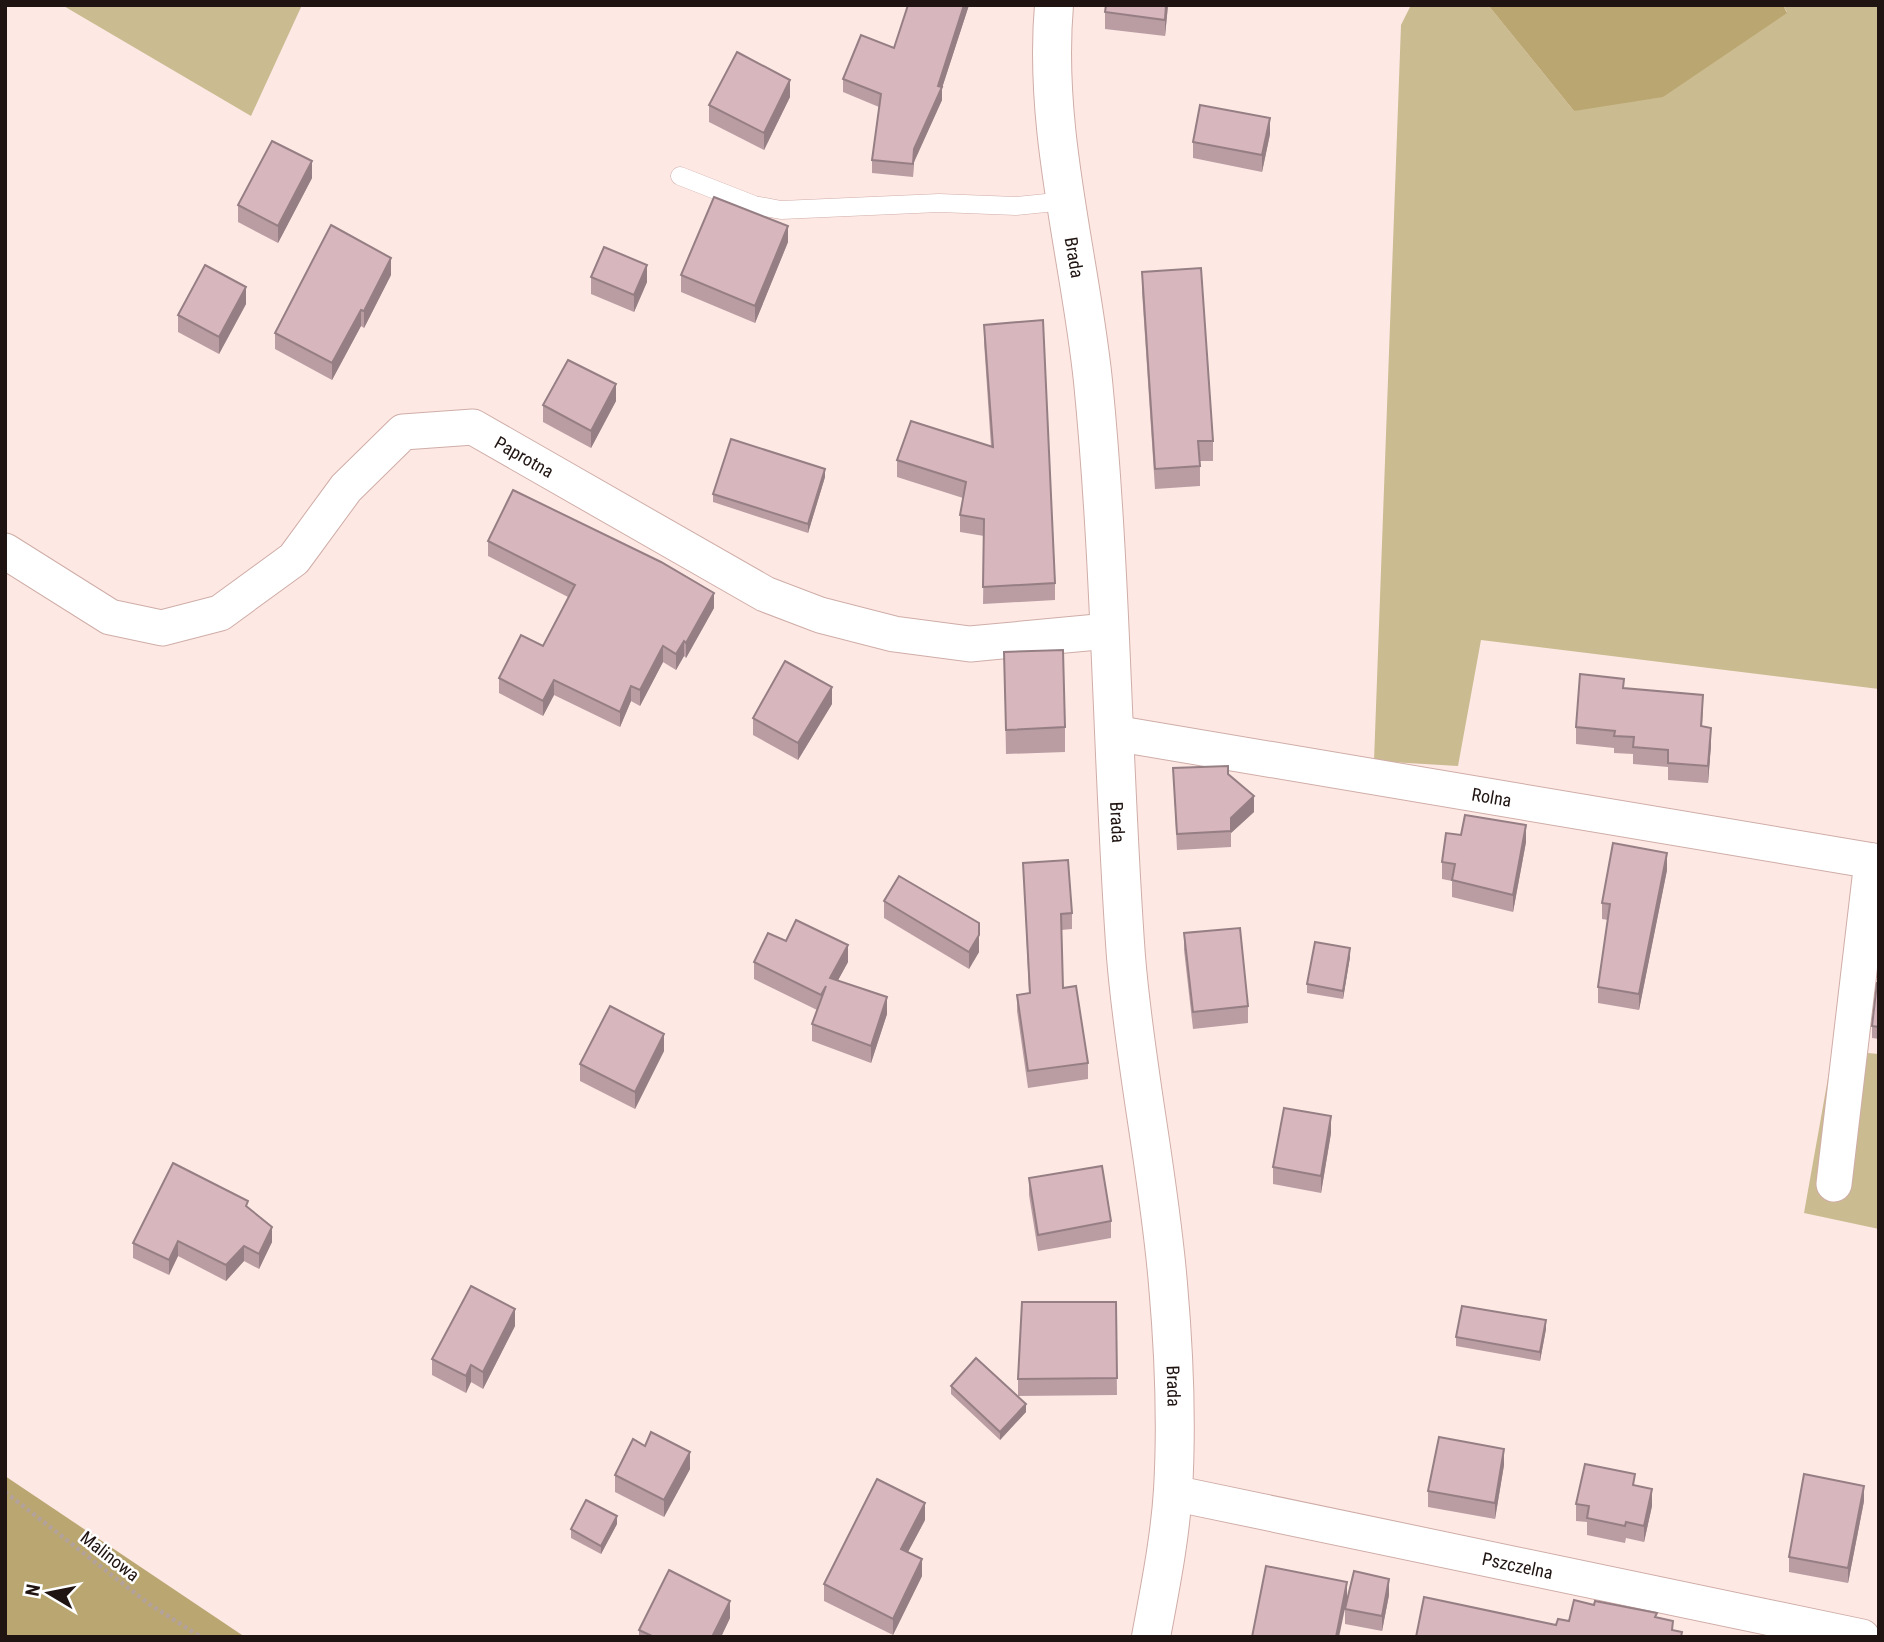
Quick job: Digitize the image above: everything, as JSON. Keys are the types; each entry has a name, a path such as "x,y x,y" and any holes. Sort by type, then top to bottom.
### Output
{"street":[{"name":"Brada","path":"1054,5 1053,106 1093,381 1127,961 1168,1284 1175,1419 1173,1493 1151,1637"},
{"name":"Paprotna","path":"5,551 110,617 162,628 220,613 294,559 346,488 403,432 473,427 765,594 820,615 894,634 970,644 1108,631"},
{"name":"Rolna","path":"1114,733 1875,861 1834,1184"},
{"name":"Pszczelna","path":"1173,1493 1861,1637"}],"lane":[{"path":"680,176 754,205 780,209 939,203 1016,206 1066,201"}],"path":[{"name":"Malinowa","path":"5,1492 149,1604 201,1637"}],"shaded area":[{"path":"62,5 302,5 251,116"},
{"path":"1411,5 1488,5 1574,111 1787,12 1783,5 1879,5 1879,689 1481,640 1458,766 1374,761 1401,25"},
{"path":"1488,5 1783,5 1787,13 1663,97 1574,111"},
{"path":"1833,1050 1879,1054 1879,1229 1804,1213"},
{"path":"5,1476 245,1637 5,1637"}],"building":[{"path":"908,5 964,5 938,86 942,87 914,149 913,164 872,160 881,94 843,79 861,35 894,48"},
{"path":"1106,5 1166,5 1165,20 1105,12"},
{"path":"737,52 790,80 764,133 709,105"},
{"path":"1200,105 1270,118 1262,155 1193,142"},
{"path":"272,141 312,161 278,226 238,205"},
{"path":"714,197 788,226 755,306 681,275"},
{"path":"331,225 391,258 364,311 361,310 332,363 275,333"},
{"path":"604,247 647,265 634,295 591,277"},
{"path":"205,265 246,287 219,337 178,315"},
{"path":"1201,268 1213,441 1198,441 1200,466 1155,469 1142,272"},
{"path":"1043,320 1055,583 983,587 984,519 960,515 966,482 897,460 911,421 993,447 984,325"},
{"path":"568,360 616,384 591,431 543,405"},
{"path":"731,439 825,469 808,524 713,494"},
{"path":"513,490 661,562 714,593 686,643 684,641 676,654 663,646 640,690 631,686 620,712 554,680 543,701 499,678 521,635 543,646 575,585 488,541"},
{"path":"1063,650 1065,727 1006,730 1004,652"},
{"path":"785,661 832,687 798,743 753,718"},
{"path":"1580,674 1624,679 1623,688 1703,695 1701,726 1711,728 1708,766 1668,763 1668,750 1633,747 1634,737 1614,736 1615,731 1576,727"},
{"path":"1228,766 1228,774 1254,796 1231,818 1231,831 1177,834 1173,768"},
{"path":"1465,815 1526,825 1513,895 1452,880 1455,864 1442,862 1446,833 1461,835"},
{"path":"1613,843 1667,853 1639,994 1598,987 1610,904 1602,903"},
{"path":"1068,860 1072,913 1061,914 1063,988 1076,986 1088,1063 1028,1071 1017,995 1030,993 1023,863"},
{"path":"899,876 979,923 979,935 969,952 884,901"},
{"path":"796,920 848,945 830,978 887,997 871,1046 812,1024 826,986 821,995 754,962 768,933 786,941"},
{"path":"1240,928 1248,1006 1193,1012 1184,933"},
{"path":"1315,942 1350,948 1343,991 1307,984"},
{"path":"1879,983 1879,1027 1872,1026"},
{"path":"610,1006 664,1034 635,1092 580,1064"},
{"path":"1284,1108 1331,1116 1321,1176 1273,1167"},
{"path":"173,1163 248,1201 246,1206 272,1227 259,1254 244,1246 226,1265 178,1241 169,1260 133,1243"},
{"path":"1102,1166 1111,1221 1038,1235 1029,1178"},
{"path":"471,1286 515,1309 483,1372 471,1365 466,1376 432,1359"},
{"path":"1022,1302 1116,1302 1117,1378 1018,1379"},
{"path":"1462,1306 1546,1320 1540,1352 1456,1337"},
{"path":"976,1358 1026,1404 1000,1432 951,1386"},
{"path":"651,1432 690,1452 664,1500 615,1475 633,1439 645,1446"},
{"path":"1439,1437 1504,1449 1495,1503 1428,1491"},
{"path":"1585,1464 1635,1474 1633,1485 1652,1489 1644,1526 1626,1522 1625,1526 1587,1518 1589,1506 1576,1504"},
{"path":"1804,1474 1864,1486 1848,1568 1789,1557"},
{"path":"877,1479 925,1503 901,1549 922,1559 893,1619 824,1584"},
{"path":"586,1500 617,1516 601,1546 571,1529"},
{"path":"1266,1566 1347,1582 1336,1637 1252,1637"},
{"path":"669,1570 730,1601 712,1637 654,1637 639,1630"},
{"path":"1354,1571 1389,1579 1382,1616 1345,1609"},
{"path":"1424,1597 1556,1625 1558,1619 1569,1621 1574,1600 1594,1605 1595,1601 1657,1613 1655,1617 1673,1621 1672,1630 1682,1632 1681,1637 1416,1637"}]}
